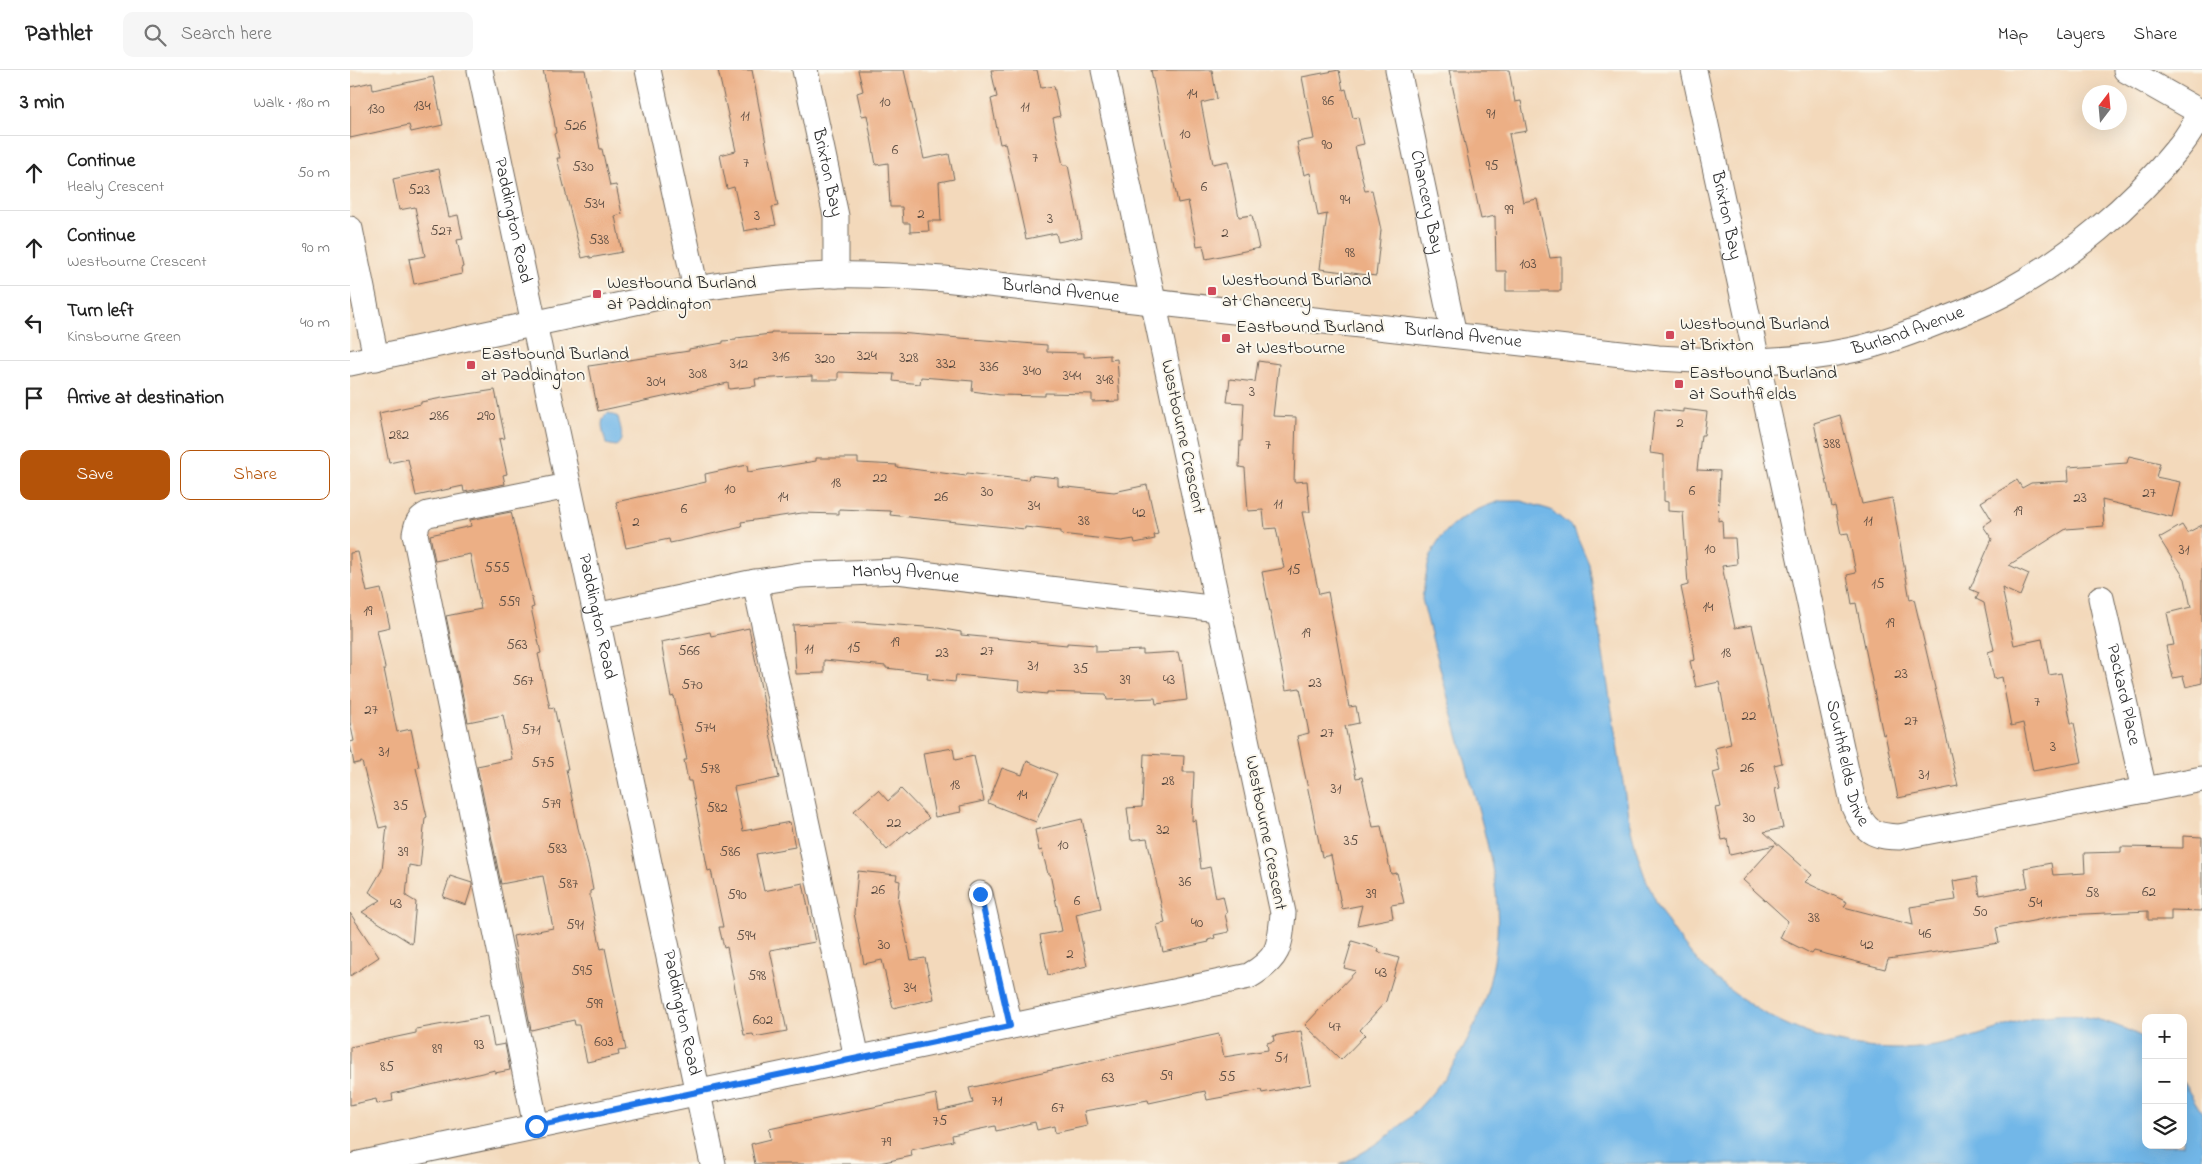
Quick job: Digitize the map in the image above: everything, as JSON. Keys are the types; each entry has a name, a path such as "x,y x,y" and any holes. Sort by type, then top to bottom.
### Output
{"street":[{"name":"Paddington Road","path":"480,70 713,1164"},
{"path":"648,70 696,289"},
{"name":"Brixton Bay","path":"805,70 836,216 836,276"},
{"path":"1104,70 1153,302"},
{"name":"Chancery Bay","path":"1398,70 1454,336"},
{"name":"Brixton Bay","path":"1694,70 1757,361"},
{"path":"2126,70 2202,113"},
{"name":"Burland Avenue","path":"350,363 696,289 810,276 878,275 944,279 1658,358 1722,362 1787,360 1847,351 1899,337 2002,294 2049,265 2094,233 2180,147 2202,113"},
{"path":"350,229 376,358"},
{"name":"Westbourne Crescent","path":"359,1164 697,1091 1250,976 1275,956 1281,939 1283,913 1153,302"},
{"name":"Southfields Drive","path":"1757,361 1854,807 1863,825 1873,833 1899,837 2202,779"},
{"path":"536,1126 415,534 417,523 428,514 568,486"},
{"name":"Manby Avenue","path":"596,616 755,582 802,576 897,571 1218,608"},
{"path":"755,582 856,1058"},
{"name":"Packard Place","path":"2101,598 2144,790"},
{"path":"980,894 1010,1026"}],"water":[{"path":"609,413 618,417 621,429 621,440 616,446 606,444 603,431 603,419"},
{"path":"1501,501 1521,501 1551,510 1574,529 1589,564 1629,821 1639,858 1652,893 1673,930 1700,964 1733,992 1769,1016 1808,1033 1849,1044 1892,1049 1935,1046 2045,1016 2075,1015 2118,1026 2142,1037 2142,1149 2187,1149 2187,1089 2202,1113 2202,1164 1340,1164 1368,1149 1393,1132 1416,1111 1437,1087 1452,1066 1477,1021 1492,971 1498,919 1491,860 1422,599 1427,570 1437,543 1457,522 1483,507"}],"building":[{"path":"543,70 585,70 600,149 602,149 610,186 616,185 622,214 615,216 622,252 582,258 557,158 560,158 554,134 556,133 554,119"},
{"path":"718,70 752,70 778,206 772,207 776,225 744,231 734,187 727,189 720,155 736,151"},
{"path":"858,70 904,70 924,159 949,154 954,179 939,182 941,221 928,221 929,231 910,232 910,223 903,223 902,207 890,207 888,163 876,165 867,115 862,116 857,93 863,91"},
{"path":"991,70 1037,70 1041,88 1054,86 1060,116 1053,118 1063,165 1068,165 1082,237 1058,242 1056,233 1026,239 1005,143 1000,144 991,99 997,97"},
{"path":"1151,70 1212,70 1217,99 1201,103 1213,164 1228,161 1239,217 1252,215 1259,248 1206,259 1203,245 1197,246 1188,201 1178,203"},
{"path":"1339,70 1343,90 1346,89 1353,118 1358,117 1364,144 1355,146 1365,191 1372,190 1381,230 1376,276 1320,269 1327,214 1318,216 1310,173 1304,175 1297,142 1314,139 1302,77"},
{"path":"1449,70 1509,70 1515,102 1521,101 1527,131 1509,134 1523,202 1537,199 1550,258 1561,257 1561,291 1506,291 1506,271 1496,271 1495,216 1481,219"},
{"path":"433,77 443,125 411,132 409,125 350,138 350,87 372,82 373,90"},
{"path":"439,169 449,217 458,215 463,239 457,240 463,267 461,268 462,274 414,284 409,259 425,256 415,207 399,210 393,179"},
{"path":"771,332 898,333 1047,345 1047,352 1084,353 1084,357 1110,355 1110,360 1117,359 1120,401 1092,402 1092,394 1045,393 1045,396 1000,395 972,391 973,381 921,377 920,384 893,381 894,374 838,372 838,380 812,380 812,376 755,379 756,386 729,389 728,383 598,411 589,366 689,351 689,349 723,343 723,341 771,334"},
{"path":"1258,361 1279,364 1273,416 1296,417 1294,482 1307,481 1310,512 1302,512 1319,594 1328,592 1349,707 1356,706 1359,723 1345,726 1356,778 1362,777 1373,827 1381,826 1391,874 1397,873 1404,903 1391,905 1393,918 1357,925 1362,905 1342,909 1331,855 1322,857 1297,736 1309,733 1300,688 1286,690 1262,572 1284,568 1276,528 1265,529 1263,510 1248,511 1245,468 1239,467 1244,403 1227,402 1230,379 1255,382"},
{"path":"495,390 505,438 499,439 507,474 503,475 505,484 464,492 463,486 416,496 408,459 389,463 379,413 421,404 421,402"},
{"path":"1655,409 1683,412 1683,409 1707,412 1704,435 1701,435 1697,470 1720,471 1718,521 1722,520 1723,538 1735,538 1737,564 1722,566 1735,628 1752,625 1782,763 1774,765 1780,788 1775,789 1783,828 1764,832 1812,875 1805,882 1847,902 1844,907 1913,925 1910,907 1956,900 1953,881 1977,877 1980,896 2028,887 2024,868 2051,863 2053,875 2085,873 2084,853 2121,852 2121,847 2183,848 2183,836 2202,837 2202,911 2171,910 2171,920 2148,920 2148,911 2064,915 1996,928 1999,943 1888,959 1885,969 1814,951 1812,954 1780,938 1788,921 1743,880 1775,845 1730,855 1727,839 1722,840 1715,808 1721,807 1713,773 1720,771 1715,748 1731,744 1719,682 1696,687 1690,661 1695,660 1681,587 1688,585 1683,512 1668,511 1668,502 1664,501 1664,455 1650,453"},
{"path":"1840,415 1862,504 1892,498 1910,600 1914,599 1958,786 1898,798 1856,603 1852,604 1847,575 1856,573 1848,533 1841,534 1835,506 1832,507 1814,423"},
{"path":"2129,456 2160,463 2156,477 2180,482 2172,517 2102,500 2104,526 2066,529 2009,565 2029,574 2020,596 2002,588 2014,645 2042,639 2049,675 2061,673 2071,723 2074,723 2082,762 2033,771 2023,723 2011,726 2002,677 1994,679 1988,652 1994,650 1984,603 1976,599 1979,593 1970,589 1992,539 1983,526 1992,520 1981,502 2017,480 2022,488 2031,483 2069,481 2068,467 2127,463"},
{"path":"816,458 858,458 858,463 897,465 896,467 966,476 967,473 1028,480 1029,475 1058,478 1058,486 1114,492 1147,485 1158,534 1154,535 1155,539 1135,543 1134,539 1122,541 1061,534 1061,531 890,515 891,511 839,509 839,514 802,513 741,522 742,527 694,538 670,543 669,539 626,548 616,502 706,482 705,474 747,465 748,472 816,461"},
{"path":"511,512 534,607 531,608 541,653 538,654 550,708 554,707 568,769 566,769 578,828 589,869 593,890 590,891 590,897 601,949 605,948 626,1050 618,1051 619,1055 587,1062 579,1025 575,1025 574,1020 531,1030 513,936 553,928 543,876 501,884 477,766 512,759 503,715 468,722 446,616 481,609 470,554 435,561 430,535 471,526 470,520"},
{"path":"2182,525 2187,533 2202,525 2202,683 2186,687 2183,676 2173,678 2166,646 2174,645 2167,613 2191,607 2185,579 2159,538"},
{"path":"358,552 367,592 381,589 390,627 377,630 384,669 397,732 411,729 419,767 416,768 427,817 425,818 420,867 409,865 406,896 416,902 412,944 362,912 381,900 369,892 382,870 387,826 379,828 362,762 354,764 350,744 350,742 354,741 350,722 350,553"},
{"path":"858,622 938,628 961,632 961,635 1067,645 1067,643 1096,645 1096,652 1143,650 1143,654 1178,652 1180,661 1182,661 1187,700 1156,704 1155,698 1107,700 1106,694 1047,692 1047,694 1019,691 1020,681 956,675 955,682 927,679 928,673 886,668 886,666 824,660 824,673 796,674 793,625"},
{"path":"749,628 779,778 734,787 743,831 790,822 795,847 756,854 764,891 803,883 815,942 770,950 787,1031 754,1037 753,1034 744,1035 727,947 724,948 719,927 723,927 711,870 708,871 691,781 688,781 684,760 687,760 674,696 671,697 661,642 710,632 711,636"},
{"path":"953,748 955,760 974,756 984,801 960,806 961,812 935,817 923,753"},
{"path":"1144,754 1184,756 1183,772 1194,772 1192,821 1195,820 1201,869 1210,867 1216,898 1223,896 1229,932 1214,935 1215,938 1208,940 1209,942 1163,952 1157,925 1165,923 1147,838 1131,840 1127,808 1142,807"},
{"path":"1027,761 1057,774 1036,822 988,803 1002,768 1022,775"},
{"path":"901,789 929,818 910,833 908,831 887,850 854,811 878,790 888,801"},
{"path":"1082,819 1101,908 1076,914 1087,966 1048,975 1040,935 1062,931 1050,874 1048,874 1042,850 1039,851 1035,830"},
{"path":"858,871 897,875 896,880 900,881 898,901 911,960 925,958 934,999 893,1008 882,960 864,964 854,913"},
{"path":"450,876 472,883 466,905 443,897"},
{"path":"350,913 379,957 350,976"},
{"path":"1352,941 1379,949 1378,952 1399,958 1386,1001 1360,1030 1365,1035 1341,1060 1305,1025 1356,971 1344,968"},
{"path":"488,1016 494,1046 505,1044 510,1070 495,1073 495,1070 392,1094 393,1101 377,1104 376,1099 350,1105 350,1047 416,1033 416,1029"},
{"path":"1301,1031 1311,1084 1262,1093 1261,1090 1207,1100 1205,1091 1149,1103 1148,1100 1084,1111 1087,1126 1055,1133 1054,1126 1037,1130 1035,1122 996,1131 995,1126 952,1135 953,1141 911,1150 912,1156 875,1164 755,1164 751,1144 771,1139 769,1129 936,1094 939,1111 973,1103 969,1088 1219,1034 1224,1057 1268,1050 1267,1043 1274,1041 1273,1036"}],"place":[{"name":"Westbound Burland at Chancery","path":"1212,291"},
{"name":"Westbound Burland at Paddington","path":"597,294"},
{"name":"Westbound Burland at Brixton","path":"1670,335"},
{"name":"Eastbound Burland at Westbourne","path":"1226,338"},
{"name":"Eastbound Burland at Paddington","path":"471,365"},
{"name":"Eastbound Burland at Southfields","path":"1679,384"}],"route":[{"path":"536,1126 1010,1026 980,894"}]}
